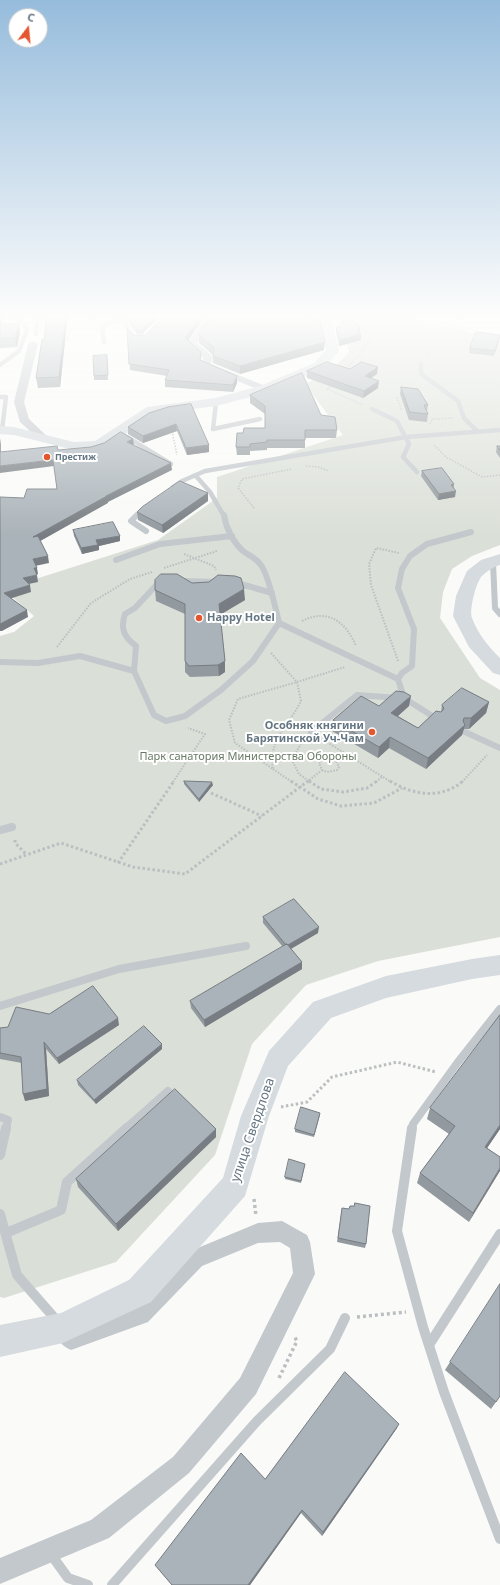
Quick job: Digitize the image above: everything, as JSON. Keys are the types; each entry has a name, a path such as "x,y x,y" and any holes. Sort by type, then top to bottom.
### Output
{"street":[{"path":"22,388 19,402 24,420 45,439"},
{"path":"1,430 14,431 74,446 87,447 99,445 152,410 216,402 265,389"},
{"path":"497,566 473,575 465,596 462,616 475,643 500,670"},
{"name":"улица Свердлова","path":"0,1340 63,1328 140,1291 235,1186 255,1116 278,1059 322,1010 386,987 472,969 500,965"},
{"path":"0,1571 100,1529 181,1464 248,1386 304,1274 300,1242 282,1231 258,1233 195,1259 140,1314 71,1339 63,1328"}],"lane":[{"path":"440,388 458,401 464,418 477,431"},
{"path":"0,397 6,397 1,430"},
{"path":"216,402 213,428 260,419"},
{"path":"372,409 397,421 409,444 403,457 417,472"},
{"path":"170,489 182,481 206,472 406,437 500,430"},
{"path":"118,432 171,464"},
{"path":"196,476 210,492 224,516 225,523 232,538 242,550 261,564 272,593 279,623 253,661 220,690 185,716 166,721 154,715 134,671 136,646 126,638 121,624 125,614 135,608 160,580 236,582 272,593"},
{"path":"146,507 131,521 146,531"},
{"path":"398,679 402,673 412,666 414,629 398,588 402,569 410,556 427,544 471,532"},
{"path":"116,560 160,544 232,538"},
{"path":"497,566 495,608 500,614"},
{"path":"279,623 398,679 404,698"},
{"path":"0,662 38,663 80,656 134,671"},
{"path":"312,732 357,695 404,698 437,719"},
{"path":"465,732 497,747"},
{"path":"0,830 12,828"},
{"path":"0,1006 119,969 246,946"},
{"path":"500,1009 448,1075 413,1124 397,1231 419,1311 444,1392 500,1539"},
{"path":"6,1233 61,1210 66,1182 168,1091"},
{"path":"0,1117 8,1120 0,1155"},
{"path":"0,1214 17,1275 63,1328"},
{"path":"429,1345 500,1234"},
{"path":"112,1585 257,1422 330,1349 345,1318"},
{"path":"48,1551 68,1578 88,1585"}],"path":[{"path":"328,388 327,389 372,409"},
{"path":"397,397 402,412"},
{"path":"152,410 173,422 171,429 172,435 180,462 196,476"},
{"path":"426,425 431,424 432,419 464,418"},
{"path":"425,436 446,457 482,477 500,475"},
{"path":"302,467 318,467 329,472"},
{"path":"254,508 238,488 242,479 294,469"},
{"path":"38,663 61,644 91,603 130,579 219,550 232,538"},
{"path":"402,673 371,585 369,564 376,548 410,556"},
{"path":"194,559 214,566 220,582"},
{"path":"287,626 315,616 327,616 336,620 353,637 362,661 238,699 229,720 235,743 318,799 341,806 374,803 402,788"},
{"path":"264,645 297,682 301,701 288,723 274,742 271,758 273,769"},
{"path":"118,863 205,734 166,721"},
{"path":"383,776 367,788 343,792 321,789 299,774 292,760 302,740 312,732 343,752 383,776 402,788 412,792 446,792 468,776 497,747"},
{"path":"335,759 339,767 337,770 327,772 322,770 319,763 321,760 325,758 335,759 343,752"},
{"path":"0,864 61,843 133,867 185,874 322,770"},
{"path":"211,793 263,816"},
{"path":"12,828 15,843 27,855"},
{"path":"280,1107 307,1102 332,1077 397,1062 448,1075"},
{"path":"253,1192 258,1233"},
{"path":"345,1318 419,1311"}],"green space":[{"name":"Парк санатория Министерства Обороны","path":"308,388 500,388 500,545 472,556 452,569 443,592 440,618 480,678 500,690 500,937 378,961 306,985 252,1044 215,1155 116,1262 4,1298 0,1297 0,636 14,632 34,616 10,595 23,583 158,540 217,498 217,477 343,435"}],"building":[{"path":"267,388 309,388 321,415 335,417 337,430 305,430 305,440 267,440 267,442 250,444 250,447 236,447 237,433 243,433 244,428 265,428 265,406 250,395"},
{"path":"355,388 369,388 364,391"},
{"path":"401,388 418,389 428,405 424,405 428,414 410,412"},
{"path":"191,404 209,445 186,448 176,424 143,436 128,427 149,413 168,407"},
{"path":"121,432 133,439 127,442 171,463 106,496 33,537 38,536 48,556 33,559 37,568 34,568 37,575 23,578 30,585 4,593 27,610 0,624 0,497 24,498 27,489 57,489 53,460 0,466 0,452 57,446 58,450 91,447 104,443"},
{"path":"442,468 454,484 451,485 456,491 439,494 422,471"},
{"path":"180,481 208,493 162,525 137,512 142,507"},
{"path":"113,522 120,536 96,540 98,545 81,548 73,530"},
{"path":"161,574 177,574 192,583 209,582 218,575 235,576 241,578 244,589 219,604 225,661 218,665 189,666 185,661 185,604 155,590 155,580"},
{"path":"462,688 489,702 471,718 464,718 463,721 465,725 428,758 390,737 379,747 333,720 361,696 379,706 396,691 404,692 411,696 391,713 418,728 436,711 441,712 444,709 442,705"},
{"path":"184,781 212,782 199,799"},
{"path":"294,899 319,927 286,945 263,917"},
{"path":"287,944 302,962 204,1020 190,1001"},
{"path":"93,986 118,1018 57,1058 44,1042 47,1089 23,1094 21,1057 0,1053 0,1028 8,1027 16,1007 49,1014"},
{"path":"500,1015 500,1125 485,1147 500,1157 500,1168 473,1213 420,1173 455,1126 430,1108"},
{"path":"144,1026 162,1044 94,1100 77,1080"},
{"path":"175,1089 216,1129 116,1224 76,1179"},
{"path":"301,1107 320,1113 314,1135 295,1129"},
{"path":"289,1159 305,1164 301,1181 285,1177"},
{"path":"355,1203 370,1206 366,1244 338,1238 342,1208 349,1209 350,1206 354,1206"},
{"path":"500,1284 500,1396 496,1402 450,1362"},
{"path":"345,1372 399,1424 323,1532 302,1510 248,1585 172,1585 155,1565 241,1453 265,1479"}],"place":[{"name":"Престиж","path":"47,457"},
{"name":"Happy Hotel","path":"199,618"},
{"name":"Особняк княгини Барятинской Уч-Чам","path":"372,732"}]}
